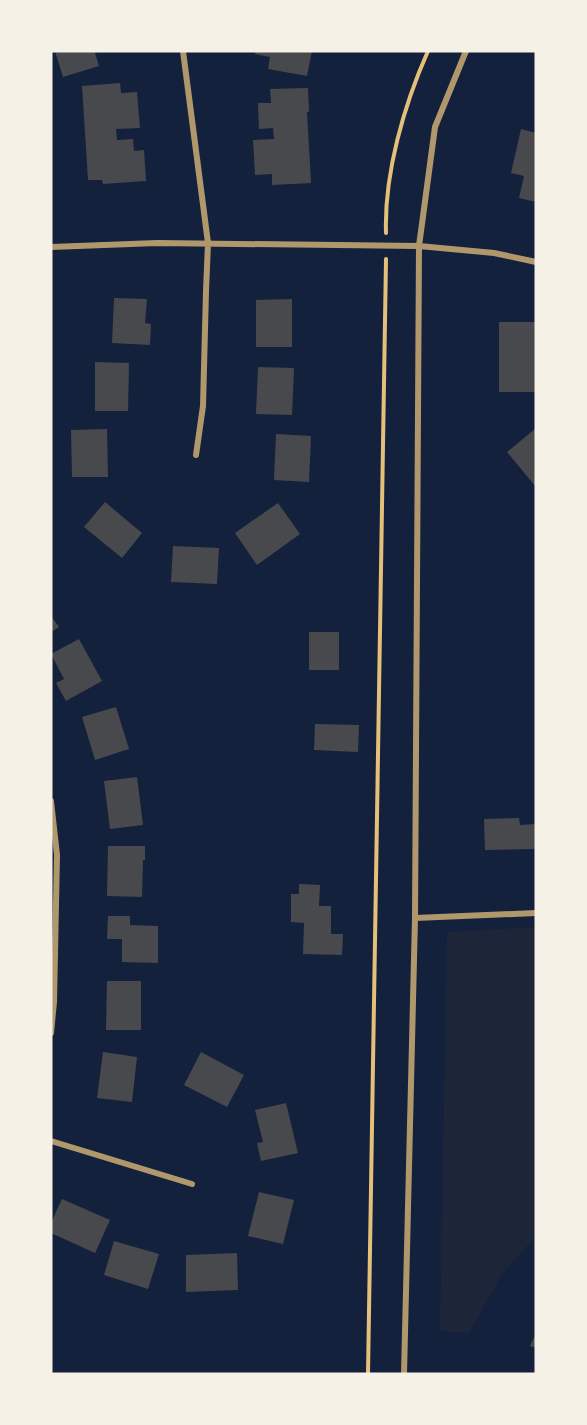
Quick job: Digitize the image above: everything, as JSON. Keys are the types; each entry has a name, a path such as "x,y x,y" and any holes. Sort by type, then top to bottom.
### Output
{"street":[{"path":"183,51 208,243 204,406 196,455"},
{"path":"404,1374 415,918 419,246 435,127 466,51"},
{"path":"51,247 157,243 419,246 494,253 536,262"},
{"path":"51,801 57,855 54,1002 51,1033"},
{"path":"415,918 536,913"},
{"path":"51,1142 192,1184"}],"path":[{"path":"386,223 388,185 399,135 416,79 428,51"},
{"path":"368,1374 387,271"}],"shaded area":[{"path":"536,927 536,1236 503,1273 469,1333 440,1331 447,932"}],"building":[{"path":"55,51 101,51 95,53 99,66 63,77"},
{"path":"256,51 312,51 307,76 268,69 270,57 255,54"},
{"path":"120,83 121,93 137,92 140,128 116,129 117,140 133,139 134,151 144,150 146,181 103,184 102,180 88,180 82,86"},
{"path":"308,88 311,183 272,185 272,174 255,175 253,140 274,139 273,128 259,129 258,103 271,103 270,89"},
{"path":"521,129 536,133 536,202 519,198 524,176 511,173"},
{"path":"114,298 147,299 145,323 151,324 150,345 112,343"},
{"path":"292,299 292,347 256,347 256,300"},
{"path":"499,322 536,322 536,392 499,392"},
{"path":"95,362 129,363 128,411 95,411"},
{"path":"258,367 294,368 292,415 256,414"},
{"path":"536,428 536,487 507,452"},
{"path":"107,429 108,477 72,477 71,430"},
{"path":"276,434 311,436 309,482 274,480"},
{"path":"105,502 142,533 122,558 84,527"},
{"path":"278,503 300,534 257,565 235,533"},
{"path":"173,546 219,548 217,584 171,582"},
{"path":"51,616 59,627 51,632"},
{"path":"309,632 339,632 339,670 309,670"},
{"path":"79,639 102,681 66,701 56,683 64,679 51,654"},
{"path":"116,707 129,749 95,760 82,717"},
{"path":"315,724 359,725 358,752 314,750"},
{"path":"137,777 143,825 110,829 104,781"},
{"path":"519,818 520,825 536,824 536,849 485,850 484,819"},
{"path":"108,846 145,846 142,897 107,896"},
{"path":"299,884 320,885 319,906 331,906 331,934 343,934 342,955 303,954 304,923 291,922 291,894 299,894"},
{"path":"108,916 130,916 130,925 158,926 158,963 122,962 122,939 107,939"},
{"path":"107,981 141,981 141,1030 106,1030"},
{"path":"103,1052 137,1057 132,1102 97,1098"},
{"path":"201,1052 244,1075 227,1107 184,1085"},
{"path":"286,1103 298,1153 261,1161 257,1143 263,1142 255,1110"},
{"path":"259,1192 294,1200 283,1244 248,1236"},
{"path":"62,1199 110,1220 95,1253 51,1233 51,1223"},
{"path":"114,1241 159,1254 148,1289 104,1275"},
{"path":"237,1253 238,1290 186,1292 186,1255"},
{"path":"536,1333 536,1348 530,1346"}]}
